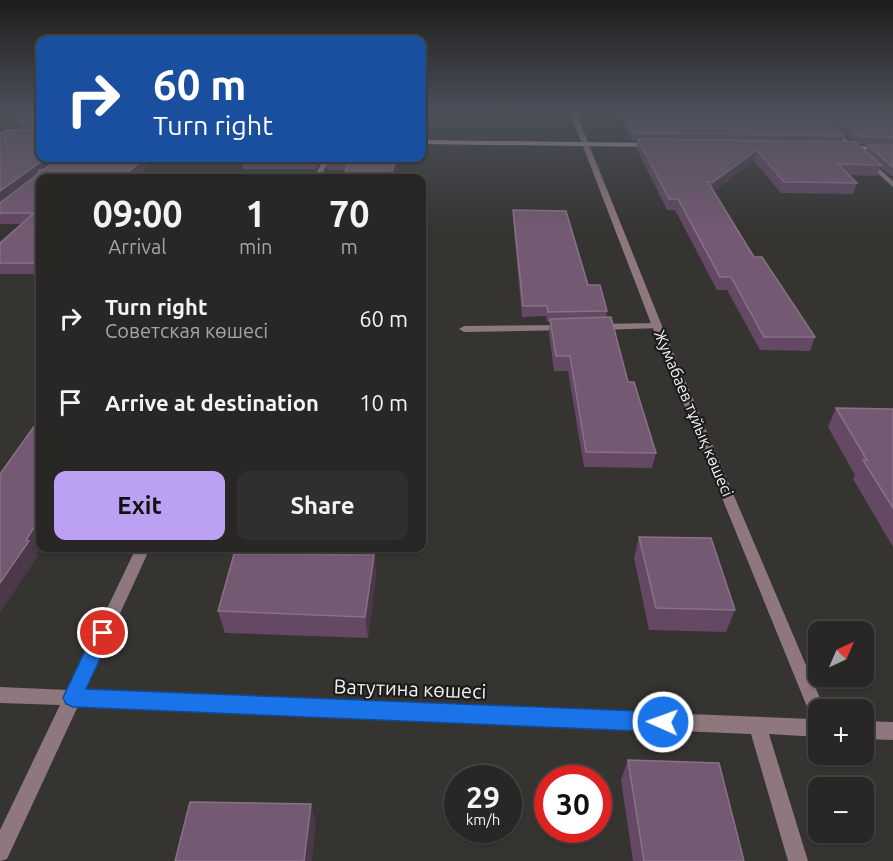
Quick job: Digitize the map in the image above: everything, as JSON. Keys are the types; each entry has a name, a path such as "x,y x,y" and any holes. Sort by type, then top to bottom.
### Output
{"street":[{"name":"Жумабаев тұйық көшесі","path":"587,150 657,326 812,699"},
{"path":"854,150 893,185"},
{"path":"589,327 657,326"},
{"path":"464,329 578,327"},
{"path":"0,852 141,552"},
{"name":"Ватутина көшесі","path":"0,695 808,728"},
{"path":"758,726 798,861"},
{"path":"874,730 893,731"}],"building":[{"path":"0,150 36,150 36,162 40,162 0,191"},
{"path":"644,150 757,150 713,182 708,182 754,257 762,257 815,337 764,337 731,277 720,277 678,199 669,199"},
{"path":"757,150 864,150 881,165 838,164 857,183 784,182"},
{"path":"874,150 893,150 893,167"},
{"path":"54,162 140,162 126,174 38,174 39,170 43,170"},
{"path":"349,162 395,162 391,174 344,174"},
{"path":"36,176 35,263 0,263 0,243 34,213 0,213 0,203"},
{"path":"513,210 566,211 588,285 600,285 607,311 548,312 547,306 523,306"},
{"path":"611,317 628,382 634,382 656,453 586,452 570,356 556,356 550,319"},
{"path":"836,408 893,409 893,508 863,460 867,460"},
{"path":"36,424 36,524 26,540 29,541 0,583 0,474"},
{"path":"639,537 711,538 735,610 656,608"},
{"path":"234,554 374,555 365,617 218,611"},
{"path":"628,760 719,763 744,861 644,861"},
{"path":"190,802 311,804 304,861 175,861"}],"route":[{"path":"103,633 73,698 663,722"}]}
